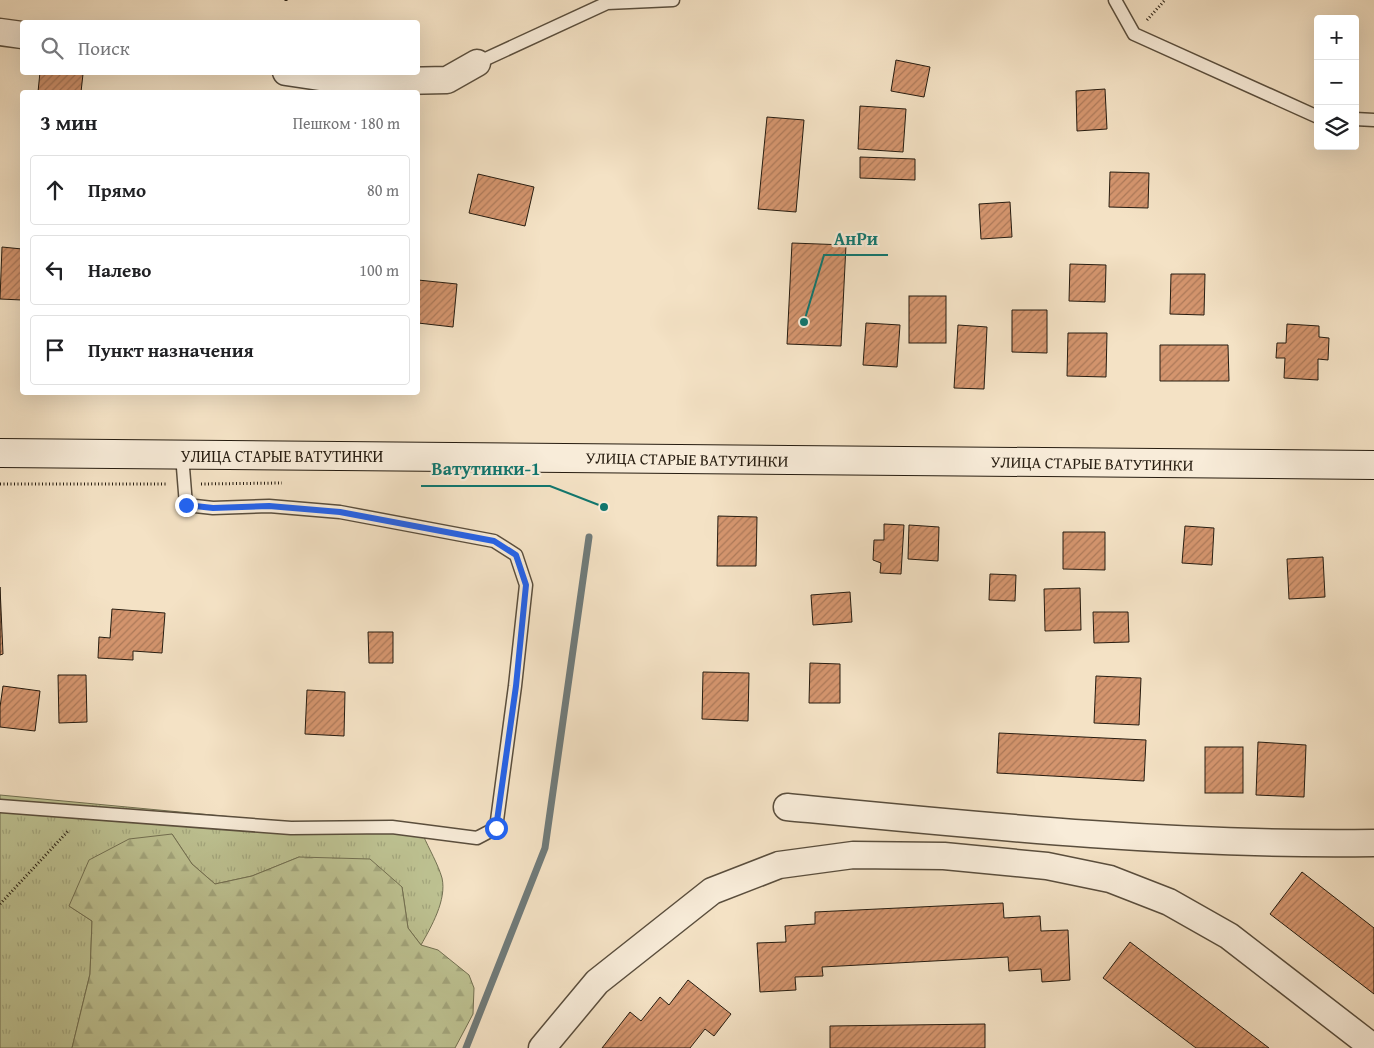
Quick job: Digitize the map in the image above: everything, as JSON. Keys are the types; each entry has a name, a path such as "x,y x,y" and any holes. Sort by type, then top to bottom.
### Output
{"main road":[{"name":"УЛИЦА СТАРЫЕ ВАТУТИНКИ","path":"0,453 1374,465"}],"street":[{"path":"0,32 20,35"},
{"path":"306,75 353,82 447,80 477,63"},
{"path":"787,807 980,826 1230,842 1374,843"},
{"path":"542,1048 597,982 712,890 779,865 862,855 944,856 1047,866 1110,879 1169,902 1228,936 1374,1048"}],"lane":[{"path":"477,63 607,3 673,0"},
{"path":"1115,0 1134,34 1314,114"},
{"path":"1359,119 1374,120"},
{"path":"0,806 291,828 392,827 477,838 496,828 516,686 526,585 516,555 494,541 340,512 269,506 213,508 186,505 182,455"}],"path":[{"path":"1134,34 1165,0"},
{"path":"0,904 84,812"}],"green space":[{"path":"0,795 423,835 442,878 443,886 440,904 421,945 408,928 402,887 299,857 252,876 215,884 192,864 172,834 69,906 92,921 90,974 72,1048 0,1048"},
{"path":"172,834 192,864 215,884 252,876 299,857 370,859 402,887 408,928 421,945 438,950 469,975 474,988 473,1014 455,1048 72,1048 90,974 92,921 69,906 89,860 129,839"}],"building":[{"path":"896,60 930,67 924,97 891,91"},
{"path":"40,75 83,75 81,90 38,90"},
{"path":"1105,89 1107,129 1077,131 1076,91"},
{"path":"860,106 906,109 903,152 858,149"},
{"path":"767,117 804,120 796,212 758,209"},
{"path":"860,157 915,159 915,180 860,178"},
{"path":"1110,172 1149,173 1148,208 1109,207"},
{"path":"478,174 534,187 525,226 469,213"},
{"path":"1010,202 1012,237 981,239 979,204"},
{"path":"792,243 846,245 841,346 787,344"},
{"path":"2,247 20,249 20,300 0,299"},
{"path":"1070,264 1106,265 1105,302 1069,301"},
{"path":"1171,274 1205,274 1204,315 1170,314"},
{"path":"420,280 457,284 453,327 420,323"},
{"path":"909,296 946,296 946,343 909,343"},
{"path":"1012,310 1047,310 1047,353 1012,352"},
{"path":"866,323 900,325 897,367 863,365"},
{"path":"1287,324 1319,326 1319,337 1329,338 1328,360 1318,359 1318,380 1284,378 1285,358 1276,358 1277,343 1286,343"},
{"path":"958,325 987,327 984,389 954,388"},
{"path":"1068,333 1107,333 1106,377 1067,376"},
{"path":"1160,345 1228,345 1229,381 1160,381"},
{"path":"718,516 757,517 756,566 717,566"},
{"path":"884,524 904,525 901,574 880,573 881,563 873,560 874,540 884,540"},
{"path":"909,525 939,527 938,561 908,559"},
{"path":"1185,526 1214,528 1212,565 1182,563"},
{"path":"1063,532 1105,532 1105,570 1063,569"},
{"path":"1323,557 1325,597 1289,599 1287,559"},
{"path":"990,574 1016,575 1015,601 989,600"},
{"path":"0,587 3,654 0,655"},
{"path":"1080,588 1081,630 1045,631 1044,589"},
{"path":"850,592 852,622 813,625 811,595"},
{"path":"112,609 165,613 162,653 133,651 133,660 98,658 99,637 110,638"},
{"path":"1093,612 1128,612 1129,642 1094,643"},
{"path":"368,632 393,632 393,663 369,663"},
{"path":"810,663 840,664 840,703 809,703"},
{"path":"703,672 749,673 748,721 702,719"},
{"path":"58,675 86,675 87,722 59,723"},
{"path":"1096,676 1141,678 1139,725 1094,723"},
{"path":"3,686 40,691 35,731 0,727"},
{"path":"307,690 345,692 344,736 305,734"},
{"path":"999,733 1146,740 1144,781 997,773"},
{"path":"1258,742 1306,745 1304,797 1256,795"},
{"path":"1205,747 1243,747 1243,793 1205,793"},
{"path":"1302,872 1374,928 1374,994 1270,914"},
{"path":"1003,903 1004,918 1040,916 1041,931 1068,930 1070,980 1042,982 1041,969 1009,971 1008,957 822,967 823,976 795,977 796,990 760,992 757,943 786,942 785,926 815,924 815,912"},
{"path":"1130,942 1269,1048 1196,1048 1103,978"},
{"path":"688,980 731,1014 714,1036 705,1029 690,1048 602,1048 630,1012 641,1021 660,997 669,1005"},
{"path":"985,1024 985,1048 830,1048 830,1026"}],"waterway":[{"path":"466,1048 545,848 589,537"}],"place":[{"name":"АнРи","path":"804,322"},
{"name":"Ватутинки-1","path":"604,507"}],"route":[{"path":"186,505 213,508 269,506 340,512 494,541 516,555 526,585 516,686 496,828"}]}
